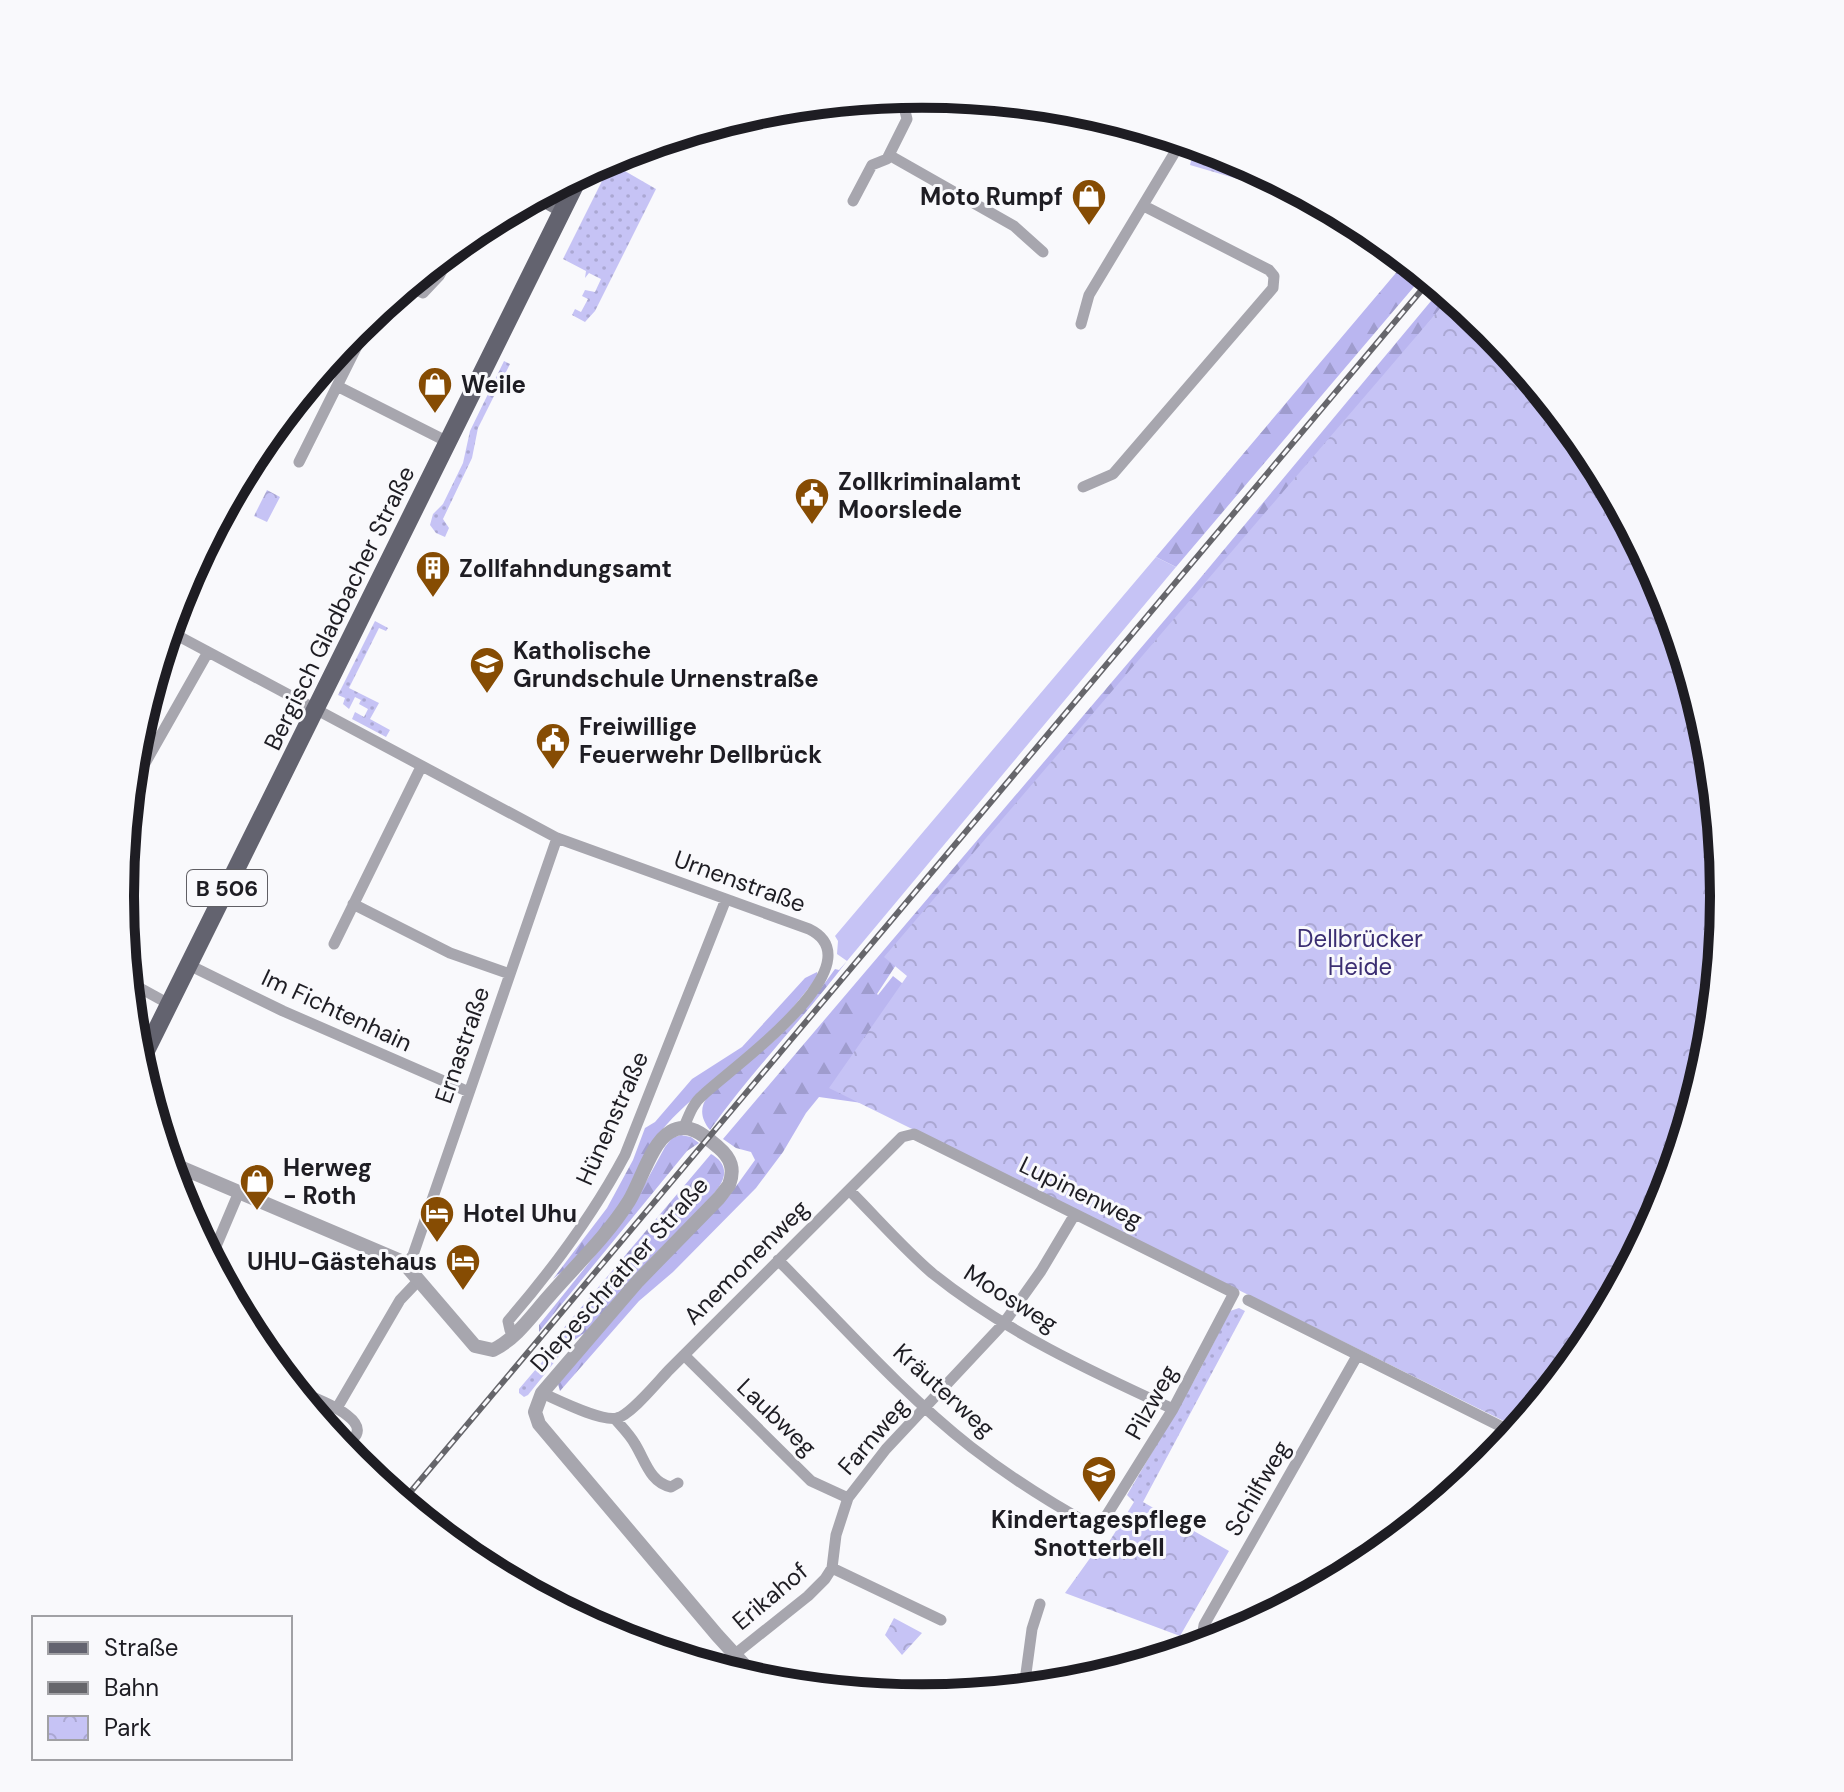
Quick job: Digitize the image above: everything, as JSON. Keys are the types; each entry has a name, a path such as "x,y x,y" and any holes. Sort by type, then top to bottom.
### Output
{"main road":[{"name":"Bergisch Gladbacher Straße","path":"148,1046 573,189"},
{"path":"549,202 563,210"}],"street":[{"path":"853,201 872,165 887,159 907,119 904,109"},
{"path":"1081,324 1089,295 1176,150"},
{"path":"889,155 1014,226 1043,252"},
{"path":"1083,487 1113,474 1273,288 1274,276 1269,270 1144,206"},
{"path":"418,291 423,293 442,271"},
{"path":"299,462 355,349"},
{"path":"337,386 448,442"},
{"name":"Urnenstraße","path":"179,636 557,838 816,933 825,944 827,964 813,991 784,1025 700,1097 684,1127 669,1132 662,1139 616,1220 514,1335 497,1348 484,1350 475,1346 419,1280"},
{"path":"146,762 208,652"},
{"path":"334,944 421,767"},
{"name":"Ernastraße","path":"406,1265 413,1255 557,838"},
{"name":"Hünenstraße","path":"514,1335 508,1321 545,1278 587,1219 625,1155 726,899"},
{"path":"353,904 450,953 510,974"},
{"name":"Im Fichtenhain","path":"189,965 283,1011 469,1092"},
{"path":"140,988 169,1004"},
{"name":"Diepeschrather Straße","path":"684,1127 704,1136 726,1154 732,1175 729,1185 638,1281 542,1393 535,1412 539,1424 741,1663"},
{"name":"Anemonenweg","path":"615,1419 625,1414 908,1134"},
{"name":"Lupinenweg","path":"908,1134 914,1134 1234,1293"},
{"path":"183,1168 406,1265 419,1280 400,1300 337,1408"},
{"name":"Moosweg","path":"849,1190 930,1271 1004,1323 1092,1372 1173,1409"},
{"path":"216,1247 239,1192"},
{"name":"Farnweg","path":"848,1498 886,1449 1004,1323 1041,1271 1075,1214"},
{"name":"Kräuterweg","path":"778,1260 926,1408 970,1447 1017,1481 1098,1529"},
{"name":"Pilzweg","path":"1098,1529 1173,1409 1234,1293"},
{"path":"1248,1300 1503,1428"},
{"name":"Laubweg","path":"684,1355 811,1481 848,1498"},
{"name":"Schilfweg","path":"1203,1632 1357,1356"},
{"path":"542,1393 615,1419 637,1446 644,1464 662,1485 671,1487 678,1483"},
{"path":"316,1399 354,1420 357,1429 352,1439"},
{"name":"Erikahof","path":"734,1655 825,1579 832,1568 836,1535 848,1498"},
{"name":"Erikahof","path":"832,1568 941,1620"},
{"path":"1026,1677 1032,1629 1040,1604"}],"green space":[{"path":"1192,157 1268,188 1190,165"},
{"path":"620,168 656,189 595,311 585,322 572,315 575,309 581,312 588,299 582,296 585,290 595,292 601,279 589,273 585,278 586,271 563,259 605,175"},
{"path":"1399,269 1417,283 1176,567 1156,557"},
{"path":"1434,297 1442,304 896,965 877,994 893,976 1126,1159 896,1120 862,1103 819,1097 756,1188 673,1272 639,1301 560,1391 558,1384 649,1275 729,1196 755,1160 751,1152 736,1148 723,1139 1197,582"},
{"name":"Dellbrücker Heide","path":"1443,305 1514,376 1547,416 1577,458 1629,547 1650,594 1683,692 1695,742 1708,844 1710,896 1703,999 1695,1050 1668,1149 1629,1245 1604,1290 1547,1376 1514,1416 1508,1423 829,1088 907,976 884,957"},
{"path":"504,361 510,364 478,428 472,458 443,519 449,528 445,537 436,533 430,525 433,514 443,504 463,463 470,431"},
{"path":"271,453 271,453 218,548 215,546"},
{"path":"267,490 280,497 267,522 254,516"},
{"path":"1156,557 1176,567 847,961 837,954 838,941 835,936"},
{"path":"375,621 388,628 386,631 379,628 349,688 379,703 370,719 390,730 386,737 352,719 355,712 364,717 368,709 359,704 361,700 355,697 349,709 343,704 345,698 338,695"},
{"path":"847,961 710,1130 702,1113 708,1096 730,1074 783,1032 835,969 839,970"},
{"path":"817,972 818,976 812,984 766,1037 661,1131 616,1211 576,1259 553,1279 607,1208 633,1160 645,1128 655,1122 692,1079 742,1047 805,978"},
{"path":"681,1135 699,1143 687,1151 539,1332 539,1325 629,1213 665,1147 672,1138"},
{"path":"711,1154 720,1161 724,1171 723,1179 712,1196 586,1332 573,1341 552,1342"},
{"path":"1239,1308 1245,1311 1143,1502 1134,1502 1127,1495 1196,1377 1230,1311"},
{"path":"568,1345 528,1395 524,1397 519,1393 519,1389 553,1349"},
{"path":"1134,1502 1143,1502 1229,1551 1180,1636 1065,1593 1093,1554 1099,1558"},
{"path":"894,1618 922,1633 902,1655 885,1635"}],"railway":[{"path":"409,1494 1423,288"}],"place":[{"name":"Moto Rumpf","path":"1089,227"},
{"name":"Weile","path":"435,415"},
{"name":"Zollkriminalamt Moorslede","path":"812,526"},
{"name":"Zollfahndungsamt","path":"433,599"},
{"name":"Katholische Grundschule Urnenstraße","path":"487,695"},
{"name":"Freiwillige Feuerwehr Dellbrück","path":"553,771"},
{"name":"Herweg - Roth","path":"257,1212"},
{"name":"Hotel Uhu","path":"437,1244"},
{"name":"UHU-Gästehaus","path":"463,1292"},
{"name":"Kindertagespflege Snotterbell","path":"1099,1504"}]}
